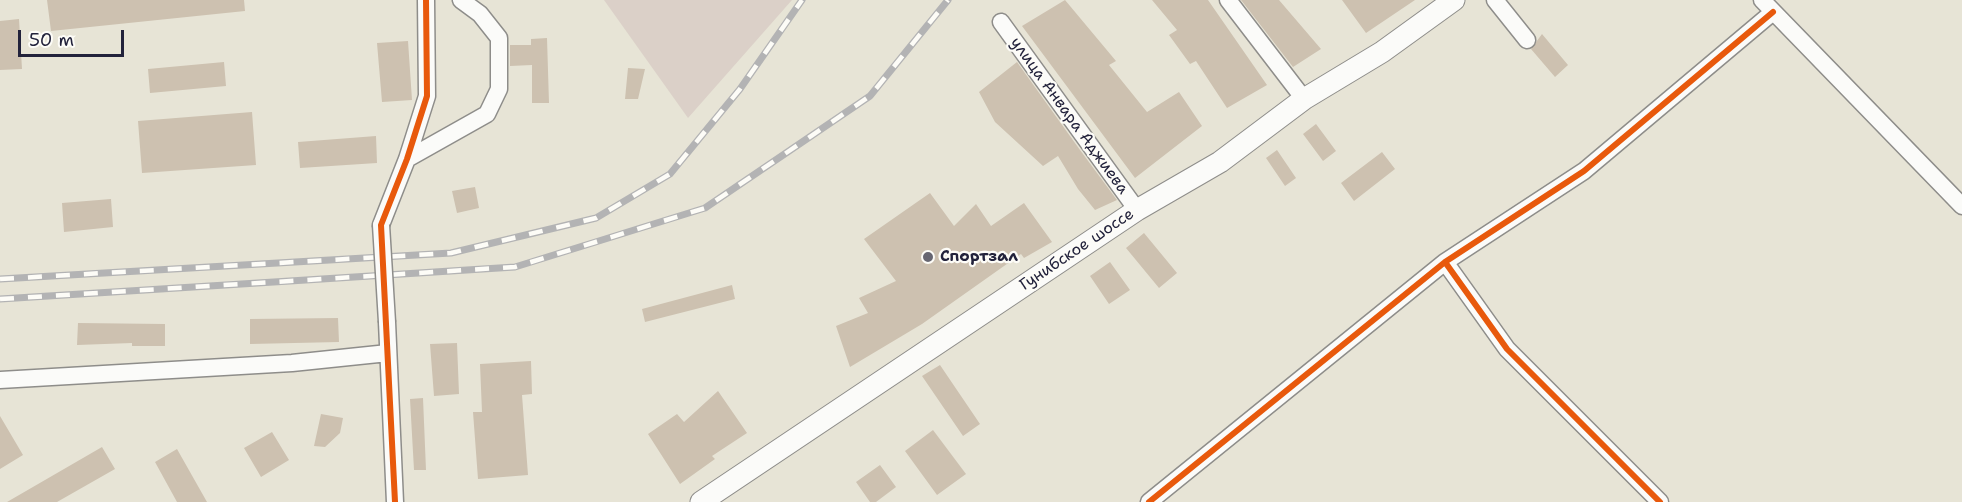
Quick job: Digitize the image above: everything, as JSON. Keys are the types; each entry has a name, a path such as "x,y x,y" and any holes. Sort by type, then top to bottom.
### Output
{"main road":[{"name":"Гунибское шоссе","path":"701,502 1137,210 1220,162 1305,99 1382,52 1454,0"}],"street":[{"path":"395,502 381,225 408,159 427,96 426,0"},
{"path":"408,159 488,114 499,89 499,38 480,14 461,0"},
{"path":"1228,0 1305,99"},
{"path":"1495,0 1527,40"},
{"path":"1149,502 1445,262 1584,171 1767,6 1962,206"},
{"name":"улица Анвара Аджиева","path":"1001,22 1137,210"},
{"path":"1445,262 1507,349 1660,502"},
{"path":"0,380 292,363 388,353"}],"shaded area":[{"path":"604,0 792,0 688,118"}],"building":[{"path":"47,0 244,0 245,11 51,31"},
{"path":"1065,0 1116,61 1109,65 1147,112 1179,92 1202,126 1135,178 1022,26"},
{"path":"1152,0 1208,0 1267,85 1227,108 1196,61 1190,64 1169,35 1177,30"},
{"path":"1241,0 1279,0 1321,49 1293,67"},
{"path":"1342,0 1415,0 1366,33"},
{"path":"19,19 22,69 0,70 0,21"},
{"path":"1542,34 1568,65 1555,77 1531,49"},
{"path":"547,38 549,103 532,103 532,65 510,66 510,45 531,45 531,39"},
{"path":"408,41 412,100 382,102 377,43"},
{"path":"224,62 226,86 150,93 148,69"},
{"path":"1017,62 1117,200 1095,210 1078,189 1058,156 1043,166 995,122 979,92"},
{"path":"628,68 645,69 638,99 625,99"},
{"path":"252,112 256,165 142,173 138,121"},
{"path":"1316,124 1336,151 1323,161 1303,134"},
{"path":"376,136 377,163 300,168 298,142"},
{"path":"1277,150 1296,178 1285,186 1266,158"},
{"path":"1382,152 1395,169 1354,201 1341,183"},
{"path":"475,187 479,208 457,213 452,191"},
{"path":"930,193 954,226 976,204 991,226 1024,203 1052,242 1024,258 1021,254 922,324 850,367 836,326 868,313 859,298 896,281 864,239"},
{"path":"111,199 113,227 64,232 62,203"},
{"path":"1144,233 1177,273 1159,288 1126,248"},
{"path":"1110,262 1130,290 1109,304 1090,276"},
{"path":"732,285 735,299 645,322 642,309"},
{"path":"338,318 339,342 250,344 250,319"},
{"path":"78,323 165,324 165,346 132,346 132,343 77,345"},
{"path":"457,343 459,394 434,396 430,344"},
{"path":"531,361 532,394 522,395 528,475 478,479 473,412 482,412 480,364"},
{"path":"940,365 980,424 963,436 922,376"},
{"path":"718,391 747,433 712,456 715,459 680,484 648,434 677,414 684,422"},
{"path":"423,398 426,470 414,470 410,399"},
{"path":"321,414 343,418 340,433 325,447 314,446"},
{"path":"0,416 23,455 0,469"},
{"path":"933,430 966,474 937,495 905,451"},
{"path":"272,432 289,460 261,477 244,448"},
{"path":"102,447 115,469 57,502 7,502"},
{"path":"177,449 207,502 177,502 155,462"},
{"path":"880,465 896,487 876,502 870,502 856,482"}],"railway":[{"path":"0,279 451,253 596,218 670,174 740,89 802,0"},
{"path":"0,299 515,267 705,208 870,96 948,0"}],"cycle path":[{"path":"395,502 381,225 407,159 427,96 426,0"},
{"path":"1149,502 1445,262 1584,171 1773,12"},
{"path":"1445,262 1507,349 1660,502"}],"place":[{"name":"Спортзал","path":"928,257"}]}
